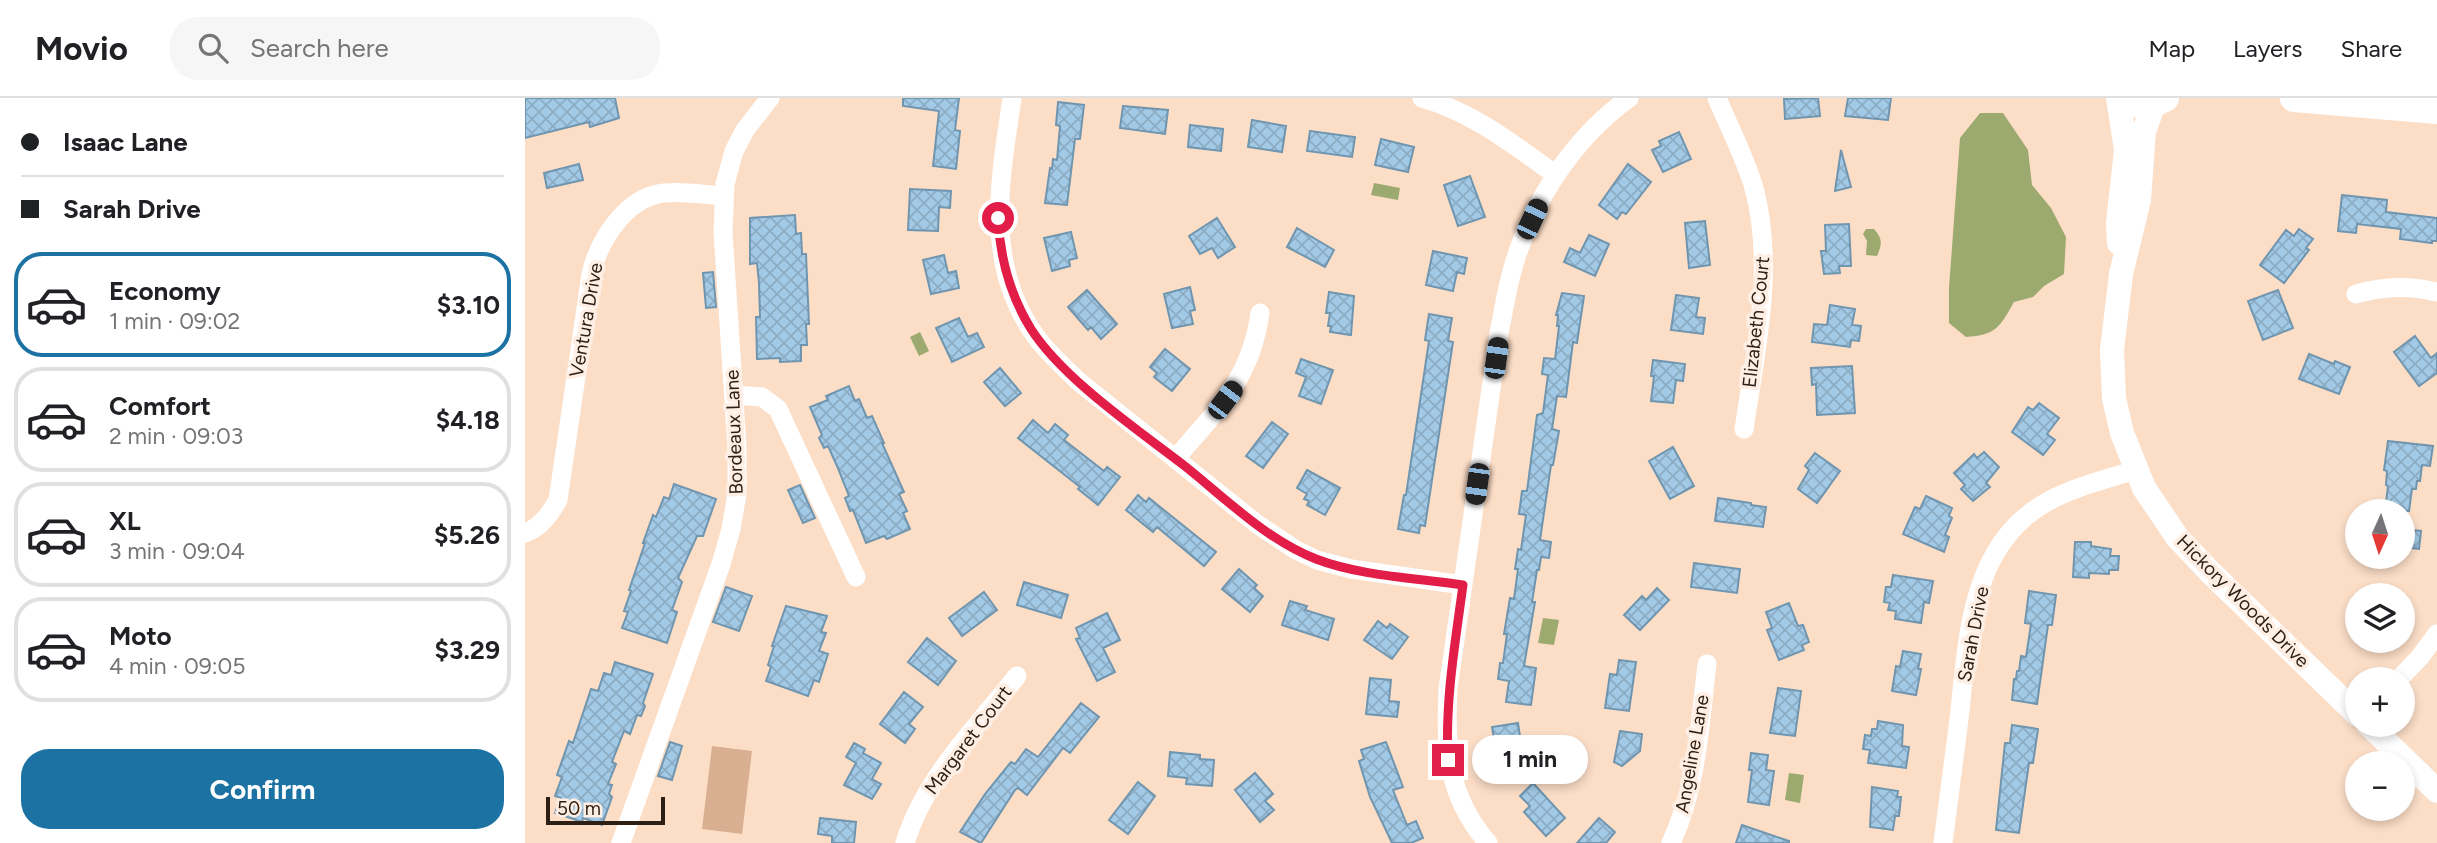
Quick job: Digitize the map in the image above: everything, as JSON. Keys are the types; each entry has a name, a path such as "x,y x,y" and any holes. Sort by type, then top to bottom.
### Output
{"main road":[{"path":"2120,98 2136,104 2159,101"},
{"path":"2294,98 2350,104 2392,102 2437,110"}],"street":[{"name":"Bordeaux Lane","path":"621,843 712,590 731,529 737,494 737,447 723,232 724,196 734,151 745,130 770,98"},
{"path":"1012,98 1000,183 999,242 1006,276 1019,309 1038,338 1078,381 1257,524 1296,550 1317,560 1351,569 1463,585"},
{"path":"1422,98 1466,114 1488,126 1556,175"},
{"path":"1487,843 1467,815 1457,794 1448,760 1446,725 1448,689 1499,333 1511,275 1542,197 1592,130 1629,98"},
{"name":"Elizabeth Court","path":"1717,98 1753,187 1764,247 1758,332 1744,429"},
{"name":"Hickory Woods Drive","path":"2120,98 2126,150 2118,223 2121,274"},
{"name":"Hickory Woods Drive","path":"2159,101 2144,131 2139,200 2121,274 2112,350 2112,375 2122,433 2136,470 2156,508 2177,537 2345,702"},
{"name":"Ventura Drive","path":"529,531 551,514 558,500 591,274 607,234 633,204 662,193 724,196"},
{"path":"2355,294 2392,287 2416,287 2437,292"},
{"path":"1175,459 1236,384 1249,362 1257,338 1260,313"},
{"path":"734,395 762,397 778,409 856,578"},
{"name":"Sarah Drive","path":"1943,843 1968,647 1976,600 1990,566 2007,535 2043,504 2065,493 2136,470"},
{"path":"2410,667 2437,634"},
{"name":"Angeline Lane","path":"1671,843 1689,793 1707,664"},
{"name":"Margaret Court","path":"905,843 919,805 932,785 1017,677"},
{"path":"2381,737 2437,792"}],"shaded area":[{"path":"1980,113 2003,113 2028,150 2032,185 2051,208 2066,237 2064,274 2044,286 2033,297 2014,302 2001,324 1991,332 1966,337 1949,323 1949,288 1960,138"},
{"path":"1374,183 1400,188 1398,200 1371,195"},
{"path":"1866,229 1874,229 1879,236 1881,245 1877,256 1866,255 1867,241 1863,234"},
{"path":"920,332 929,351 919,356 910,337"},
{"path":"1543,618 1559,620 1554,645 1538,643"},
{"path":"712,746 752,751 742,834 702,829"},
{"path":"1789,773 1804,775 1800,803 1785,800"}],"building":[{"path":"525,98 615,98 619,118 590,127 589,122 525,138"},
{"path":"903,98 959,98 955,130 960,131 956,169 933,166 939,111 903,106"},
{"path":"1818,98 1820,116 1785,119 1784,99"},
{"path":"1848,98 1891,98 1888,120 1845,116"},
{"path":"1058,102 1084,105 1080,139 1075,139 1067,205 1045,203 1050,168 1052,169 1053,159 1057,160 1060,126 1056,125"},
{"path":"1123,106 1168,110 1165,134 1120,128"},
{"path":"1252,120 1286,126 1282,152 1248,147"},
{"path":"1190,125 1223,129 1221,151 1188,147"},
{"path":"1310,131 1355,137 1352,157 1307,151"},
{"path":"1679,132 1691,159 1663,172 1652,150 1661,146 1659,141"},
{"path":"1381,139 1414,147 1408,172 1375,165"},
{"path":"1841,150 1851,187 1835,191"},
{"path":"579,164 583,180 547,188 544,173"},
{"path":"1628,164 1651,182 1626,214 1622,212 1617,219 1599,205"},
{"path":"1470,176 1485,217 1458,226 1444,185"},
{"path":"910,189 951,191 950,208 939,207 938,231 908,230"},
{"path":"2342,195 2387,200 2386,212 2437,218 2437,241 2432,243 2400,239 2401,229 2357,224 2356,233 2338,231"},
{"path":"795,215 796,234 801,233 802,254 806,254 809,324 806,324 807,345 801,345 801,361 757,359 756,317 760,317 759,283 757,263 750,264 750,218"},
{"path":"1217,218 1235,247 1218,258 1212,248 1200,254 1189,236"},
{"path":"1705,221 1710,265 1689,268 1685,223"},
{"path":"1849,224 1851,266 1839,266 1840,273 1824,274 1821,251 1826,251 1825,225"},
{"path":"1297,228 1334,250 1325,267 1287,247"},
{"path":"2299,229 2313,239 2306,248 2309,250 2284,283 2260,265 2286,230 2294,236"},
{"path":"1071,232 1077,258 1069,260 1070,266 1052,271 1044,238"},
{"path":"1589,235 1609,244 1595,276 1564,262 1570,248 1580,253"},
{"path":"1433,251 1467,258 1464,274 1457,272 1453,291 1426,285"},
{"path":"944,255 948,273 956,271 959,288 931,294 923,260"},
{"path":"713,272 716,307 706,308 703,273"},
{"path":"1190,287 1195,310 1190,311 1193,324 1172,328 1164,294"},
{"path":"1087,290 1117,324 1101,339 1091,327 1088,330 1068,307"},
{"path":"2278,290 2293,328 2263,340 2248,301"},
{"path":"1329,292 1354,296 1351,335 1330,332 1330,313 1326,313"},
{"path":"1562,293 1584,296 1577,343 1573,342 1566,397 1557,396 1552,429 1559,431 1540,540 1551,542 1549,558 1541,557 1537,570 1532,602 1535,602 1524,666 1536,668 1531,705 1506,702 1509,681 1498,679 1500,663 1503,663 1507,634 1504,634 1510,598 1514,599 1518,569 1515,569 1526,515 1519,514 1522,491 1527,491 1537,415 1543,413 1548,375 1542,374 1544,358 1555,359 1559,326 1556,315"},
{"path":"1676,295 1699,298 1696,317 1705,318 1703,334 1671,330"},
{"path":"1830,305 1855,309 1852,325 1861,326 1859,341 1851,340 1850,347 1812,342 1814,324 1827,325"},
{"path":"1429,314 1452,318 1448,341 1453,342 1425,526 1420,525 1419,533 1398,529 1406,495 1429,341 1425,340"},
{"path":"959,318 968,337 977,333 984,347 952,362 936,328"},
{"path":"2415,336 2431,358 2437,353 2437,373 2419,386 2394,352"},
{"path":"1165,349 1190,369 1172,391 1154,377 1157,373 1150,367"},
{"path":"2309,354 2350,367 2339,394 2299,379"},
{"path":"1301,359 1333,370 1321,404 1299,396 1306,377 1296,373"},
{"path":"1653,360 1685,364 1683,381 1676,380 1673,403 1651,401"},
{"path":"1852,366 1855,413 1817,415 1816,384 1812,385 1811,368"},
{"path":"1000,368 1021,393 1005,406 984,382"},
{"path":"849,386 855,401 859,399 867,418 872,416 884,443 904,492 899,494 907,511 903,513 910,529 887,539 884,536 866,543 853,510 850,511 845,498 849,496 837,466 828,446 824,448 819,438 822,435 810,407 828,400 826,396"},
{"path":"2039,403 2059,418 2047,434 2055,440 2043,455 2012,432 2028,407 2033,410"},
{"path":"1033,420 1048,433 1055,424 1068,435 1064,440 1104,471 1107,467 1120,477 1098,505 1078,489 1080,487 1018,438"},
{"path":"1272,422 1288,434 1263,468 1246,456"},
{"path":"2388,441 2433,446 2430,466 2422,465 2420,481 2417,481 2416,489 2412,489 2411,499 2386,499 2387,471 2384,470"},
{"path":"1673,447 1694,486 1670,499 1649,461"},
{"path":"1984,452 1999,467 1986,483 1990,487 1973,501 1961,489 1965,485 1954,473 1974,454 1977,458"},
{"path":"1815,453 1840,471 1817,503 1798,489 1809,470 1805,466"},
{"path":"1307,470 1340,488 1325,515 1307,505 1309,501 1304,499 1307,494 1297,488"},
{"path":"674,484 716,499 703,536 697,536 678,578 682,582 672,610 677,612 667,643 622,628 628,612 624,611 631,591 629,590 653,515 656,517 664,497 669,499"},
{"path":"800,485 815,518 803,523 788,490"},
{"path":"1138,495 1146,502 1149,498 1216,552 1204,566 1157,527 1153,532 1126,510"},
{"path":"1926,496 1952,508 1949,516 1952,518 1945,535 1949,537 1944,552 1903,534 1915,507 1920,509"},
{"path":"1718,498 1766,507 1763,527 1715,521"},
{"path":"2415,530 2421,531 2419,549 2415,548"},
{"path":"2075,542 2091,542 2091,546 2111,549 2110,556 2119,556 2118,570 2109,570 2109,574 2089,573 2089,578 2073,577"},
{"path":"1694,563 1740,569 1737,593 1691,587"},
{"path":"1239,569 1257,585 1254,588 1263,596 1250,612 1222,589"},
{"path":"1893,575 1933,581 1929,603 1924,602 1921,623 1895,619 1896,611 1888,610 1890,603 1884,602 1886,587 1891,587"},
{"path":"1024,582 1068,595 1061,618 1017,605"},
{"path":"726,587 752,596 739,631 713,622"},
{"path":"1657,588 1669,600 1640,630 1624,615 1642,596 1646,600"},
{"path":"2029,591 2056,595 2052,625 2048,625 2037,704 2012,700 2014,679 2019,671 2021,656 2026,657 2031,624 2025,623"},
{"path":"984,592 997,610 962,636 949,618"},
{"path":"1290,601 1307,606 1305,610 1334,619 1328,640 1282,625"},
{"path":"1789,603 1798,626 1803,625 1809,642 1802,645 1804,650 1779,660 1767,630 1772,628 1766,612"},
{"path":"786,606 827,616 821,632 826,633 819,651 828,654 819,682 814,680 808,696 766,681 771,667 768,665 772,646"},
{"path":"1107,613 1120,640 1103,648 1115,672 1097,681 1076,639 1080,638 1076,628"},
{"path":"1378,621 1387,628 1390,624 1408,637 1392,659 1364,640"},
{"path":"927,638 956,661 938,685 908,662"},
{"path":"1903,651 1921,654 1916,695 1892,691 1896,666 1900,667"},
{"path":"1619,660 1636,662 1629,711 1605,708 1610,674 1617,675"},
{"path":"615,662 653,674 641,716 637,715 630,734 624,731 612,762 616,764 608,784 612,785 609,794 612,797 602,825 555,813 561,798 555,796 562,777 557,775 569,741 573,743 591,689 598,691 604,673 611,675"},
{"path":"1370,678 1391,680 1389,701 1399,702 1397,717 1366,714"},
{"path":"1778,688 1801,691 1795,736 1770,733"},
{"path":"904,692 923,707 909,724 915,729 905,743 880,724"},
{"path":"1081,703 1099,717 1070,753 1063,748 1027,795 1018,788 1015,790 981,843 960,832 985,794 1011,762 1015,764 1026,749 1038,757"},
{"path":"1878,721 1903,725 1902,746 1909,747 1906,768 1868,763 1870,750 1863,749 1865,735 1871,736 1872,729 1877,729"},
{"path":"1518,723 1525,771 1505,774 1503,761 1500,762 1496,751 1492,727"},
{"path":"2012,725 2038,729 2033,763 2029,763 2019,833 1996,830 2005,743 2010,743"},
{"path":"1620,731 1642,734 1640,751 1622,766 1614,762"},
{"path":"670,742 682,746 672,780 658,776"},
{"path":"1386,742 1403,787 1393,790 1407,825 1416,821 1423,838 1411,843 1392,843 1370,797 1359,761 1364,759 1361,750"},
{"path":"854,743 865,749 863,753 881,763 872,779 881,784 872,799 844,785 856,763 846,757"},
{"path":"1170,752 1200,755 1200,759 1214,760 1212,786 1186,784 1187,778 1168,776"},
{"path":"1751,753 1768,755 1766,770 1774,771 1769,805 1748,802"},
{"path":"1255,773 1273,794 1265,801 1274,810 1260,822 1235,790"},
{"path":"1138,782 1155,796 1128,834 1109,820"},
{"path":"1533,783 1565,818 1546,836 1524,812 1530,806 1520,796"},
{"path":"1872,787 1898,791 1897,797 1901,797 1899,816 1895,816 1893,830 1870,827"},
{"path":"820,818 856,822 854,843 832,843 832,836 818,834"},
{"path":"1599,818 1615,832 1606,843 1577,843"},
{"path":"1742,825 1789,841 1789,843 1736,843"}],"route":[{"path":"998,218 999,242 1006,276 1019,309 1052,356 1078,381 1236,508 1296,550 1317,560 1351,569 1463,585 1448,689 1448,760"}]}
